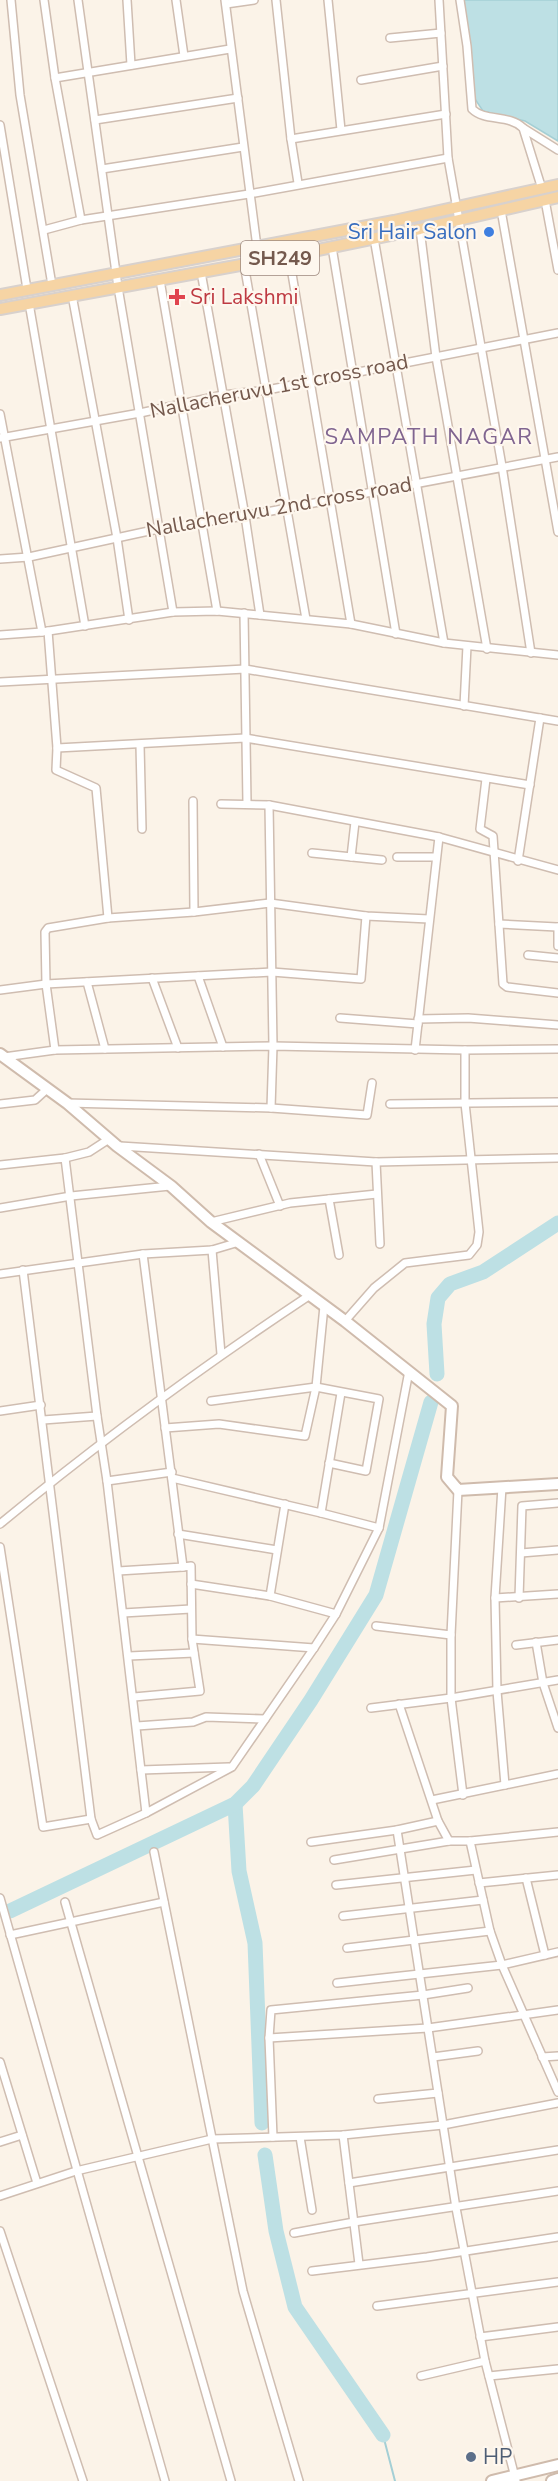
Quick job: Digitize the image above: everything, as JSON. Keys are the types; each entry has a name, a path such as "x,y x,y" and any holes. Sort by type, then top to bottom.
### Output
{"main road":[{"name":"SH249","path":"0,309 72,294 290,256 420,229 459,214 501,210 543,195 558,185"},
{"name":"SH249","path":"0,295 257,247 459,214 543,195 558,197"},
{"path":"2,1056 67,1103 113,1143 171,1186 211,1222 345,1321 452,1406 447,1477 458,1490 558,1484"},
{"path":"492,2481 515,2478 558,2465"},
{"path":"552,2481 558,2479"}],"street":[{"path":"11,0 20,95 52,285"},
{"path":"44,0 55,78 81,220"},
{"path":"78,0 118,287 173,612"},
{"path":"127,0 131,65"},
{"path":"176,0 184,56"},
{"path":"254,0 226,2 230,49 257,247"},
{"path":"276,0 298,183"},
{"path":"328,0 341,130"},
{"path":"439,0 448,158 483,349 531,653"},
{"path":"460,0 472,109 476,114 513,122 558,150"},
{"path":"390,38 441,33"},
{"path":"55,78 230,49"},
{"path":"360,80 443,66"},
{"path":"95,120 238,98"},
{"path":"291,139 446,114"},
{"path":"0,125 27,289"},
{"path":"523,128 543,195 558,270"},
{"path":"102,169 243,147"},
{"path":"44,230 81,220 249,194 298,183 448,158"},
{"path":"501,210 558,532"},
{"path":"420,229 436,357 487,650"},
{"path":"374,238 444,643"},
{"path":"332,247 351,373 374,492 396,634"},
{"path":"290,256 351,624"},
{"path":"244,264 306,619"},
{"path":"201,272 245,516 260,615"},
{"path":"160,280 217,611"},
{"path":"72,294 117,538 129,620"},
{"path":"29,303 73,546 85,626"},
{"name":"Nallacheruvu 1st cross road","path":"2,437 94,422 223,395 267,390 558,333"},
{"path":"0,414 2,437 45,632 52,681 57,748 56,770 96,788 108,918"},
{"name":"Nallacheruvu 2nd cross road","path":"0,559 29,557 158,529 245,516 458,474 558,457"},
{"path":"0,635 45,632 173,612 217,611 351,624 487,650 558,656"},
{"path":"244,614 247,803"},
{"path":"464,706 467,646"},
{"path":"0,682 245,669 558,721"},
{"path":"518,861 540,718"},
{"path":"57,748 245,738 530,785"},
{"path":"140,745 142,828"},
{"path":"486,779 480,829 493,836 504,984 507,987 558,993"},
{"path":"193,801 194,912"},
{"path":"221,804 269,805 439,837 518,861 558,870"},
{"path":"269,805 273,1046 271,1108"},
{"path":"351,857 355,822"},
{"path":"415,1050 439,837"},
{"path":"312,853 382,860"},
{"path":"397,857 435,857"},
{"path":"55,1050 46,984 45,932 48,928 108,918 194,912 270,903 366,916 429,919"},
{"path":"0,990 46,984 272,972 361,979 366,916"},
{"path":"499,924 558,927 558,946"},
{"path":"528,955 558,958"},
{"path":"198,976 223,1047"},
{"path":"152,978 177,1048"},
{"path":"87,982 105,1049"},
{"path":"340,1018 418,1021 468,1018 558,1025"},
{"path":"2,1056 55,1050 273,1046 415,1050 558,1049"},
{"path":"345,1321 374,1288 405,1263 469,1255 474,1251 479,1232 465,1103 465,1050"},
{"path":"67,1103 271,1108 367,1115 372,1083"},
{"path":"0,1104 35,1100 46,1090"},
{"path":"390,1104 558,1102"},
{"path":"0,1165 65,1158 113,1143 376,1162 558,1158"},
{"path":"259,1154 280,1206"},
{"path":"65,1158 129,1656 146,1813"},
{"path":"376,1162 380,1244"},
{"path":"0,1208 71,1196 171,1186"},
{"path":"211,1222 280,1206 377,1194"},
{"path":"329,1199 339,1255"},
{"path":"0,1274 80,1261 212,1250 239,1242"},
{"path":"212,1250 221,1354"},
{"path":"143,1254 183,1567"},
{"path":"23,1270 91,1819 97,1835 146,1813 232,1767 314,1648 336,1614 379,1528 409,1371"},
{"path":"0,1524 101,1443 221,1354 310,1295"},
{"path":"165,1428 219,1424 305,1437 316,1387 324,1306"},
{"path":"211,1401 316,1387 379,1400 366,1471 329,1463"},
{"path":"321,1513 341,1393"},
{"path":"0,1411 41,1405"},
{"path":"43,1420 97,1416"},
{"path":"107,1481 172,1475 379,1528"},
{"path":"502,1487 495,1598 497,1691 505,1785"},
{"path":"458,1490 451,1635 451,1698 463,1795"},
{"path":"519,1598 522,1506 558,1503"},
{"path":"270,1596 285,1504"},
{"path":"178,1534 277,1550"},
{"path":"0,1547 43,1827 91,1819"},
{"path":"521,1553 558,1550"},
{"path":"118,1571 191,1566 192,1639 200,1691 134,1697"},
{"path":"191,1584 270,1596 336,1614"},
{"path":"495,1598 558,1594"},
{"path":"123,1613 191,1609"},
{"path":"376,1626 451,1635"},
{"path":"192,1639 314,1648"},
{"path":"516,1645 558,1640"},
{"path":"536,1642 543,1683 558,1728"},
{"path":"129,1656 194,1653"},
{"path":"371,1708 451,1698 558,1680"},
{"path":"399,1704 438,1821 449,1841"},
{"path":"137,1726 193,1722 206,1717 265,1719"},
{"path":"141,1770 232,1767"},
{"path":"432,1800 558,1774"},
{"path":"311,1842 397,1830 438,1821"},
{"path":"397,1830 456,2208 485,2361 515,2478"},
{"path":"334,1860 449,1841 558,1832"},
{"path":"470,1841 490,1931 502,1965 558,2092"},
{"path":"154,1852 243,2290 299,2481"},
{"path":"336,1885 476,1870"},
{"path":"479,1883 558,1875"},
{"path":"526,1878 545,1955"},
{"path":"0,1898 165,2481"},
{"path":"343,1916 483,1900"},
{"path":"66,1902 231,2481"},
{"path":"10,1935 164,1902"},
{"path":"347,1948 490,1931"},
{"path":"337,1983 502,1965 558,1952"},
{"path":"273,2137 269,2038 271,2010 423,1995 468,1988"},
{"path":"269,2038 428,2028 558,2010"},
{"path":"433,2057 478,2051"},
{"path":"543,2057 558,2056"},
{"path":"0,2062 37,2183"},
{"path":"378,2098 438,2093"},
{"path":"0,2196 76,2171 212,2139 343,2135 443,2125 558,2103"},
{"path":"0,2142 22,2135"},
{"path":"343,2135 359,2264"},
{"path":"300,2136 312,2210"},
{"path":"349,2183 558,2150"},
{"path":"294,2234 354,2222 558,2191"},
{"path":"0,2231 83,2481"},
{"path":"312,2271 427,2257 558,2237"},
{"path":"377,2306 558,2282"},
{"path":"480,2337 558,2327"},
{"path":"421,2376 485,2361"},
{"path":"489,2376 558,2370"}],"water":[{"path":"463,0 558,0 558,141 525,121 483,111 473,96"}],"waterway":[{"path":"437,1374 434,1324 438,1298 450,1284 483,1272 558,1223"},
{"path":"10,1911 235,1804 253,1786 311,1700 376,1595 431,1402"},
{"path":"235,1804 239,1871 255,1943 262,2123"},
{"path":"265,2155 276,2231 295,2307 383,2435"},
{"path":"383,2435 395,2481"}],"place":[{"name":"Sri Hair Salon","path":"489,232"},
{"name":"Sri Lakshmi","path":"177,297"},
{"name":"HP","path":"471,2457"}],"district":[{"name":"SAMPATH NAGAR","path":"429,436"}]}
